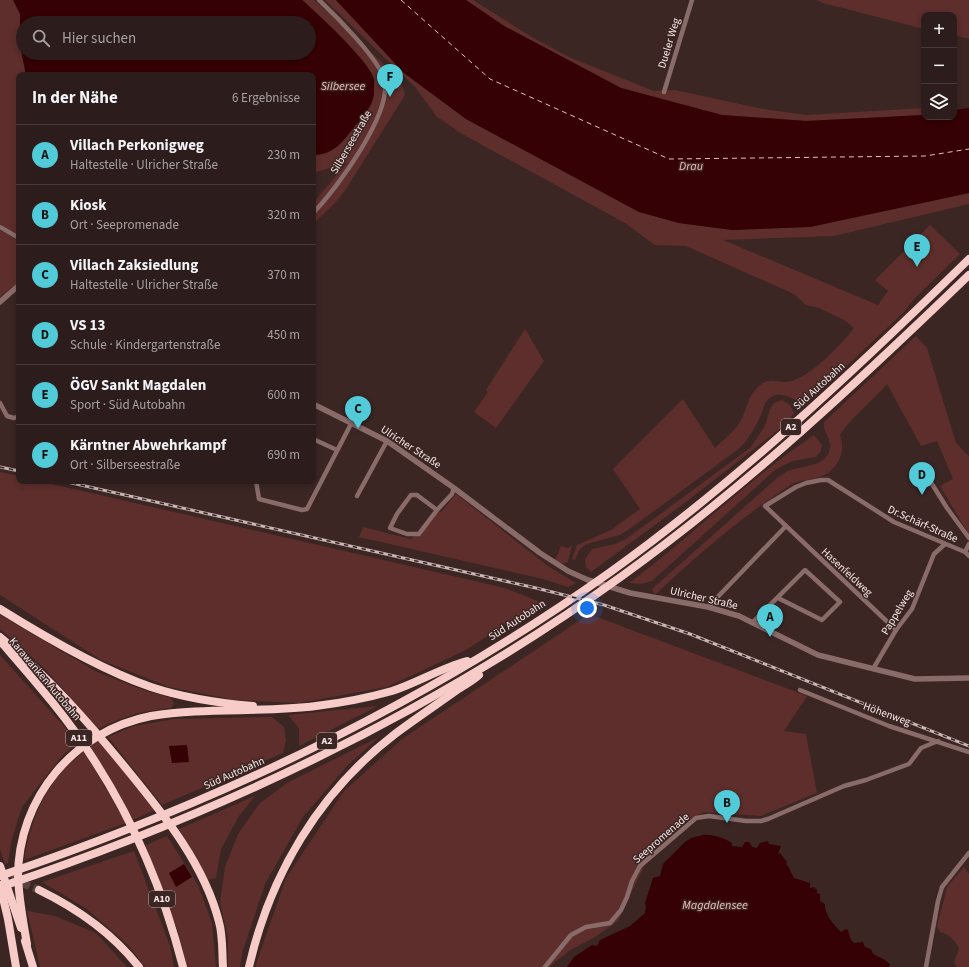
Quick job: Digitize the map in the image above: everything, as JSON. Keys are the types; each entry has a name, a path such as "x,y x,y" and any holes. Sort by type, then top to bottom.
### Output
{"highway":[{"name":"Süd Autobahn","path":"1,882 170,812 284,762 367,721 516,634 608,573 690,511 747,465 876,349 969,259"},
{"name":"Süd Autobahn","path":"1,882 176,822 295,768 343,745 425,701 531,638 622,576 685,529 753,473 811,423 891,350 969,275"},
{"path":"0,609 117,674 152,687 193,698 275,708"},
{"path":"0,636 76,709 150,798 172,829 206,883 220,922 223,967"},
{"name":"Karawanken Autobahn","path":"0,641 43,690 92,757 132,837"},
{"path":"16,967 18,876 23,836 29,817 41,792 58,769 70,756 89,741 116,726 152,716 314,706 353,701 392,690 456,664 477,658"},
{"path":"249,967 255,938 276,883 297,843 320,810 343,782 394,735 477,677 489,664"},
{"name":"A10","path":"132,837 152,872 168,916 183,967"},
{"path":"0,866 1,882 27,944 33,967"},
{"path":"39,890 68,905 90,920 118,944 139,967"}],"street":[{"name":"Silberseestraße","path":"316,210 331,193 348,170 376,120 386,95 384,79 379,67 319,0"},
{"name":"Dueler Weg","path":"664,92 692,0"},
{"path":"0,227 16,236"},
{"path":"0,302 16,289"},
{"path":"0,403 7,416 16,417"},
{"name":"Ulricher Straße","path":"316,405 352,422 387,441 454,488 519,538 568,571 588,580 623,591 708,607 739,616 818,655 915,679 969,678"},
{"path":"256,484 259,499 305,510 310,504 352,422"},
{"path":"316,440 337,450"},
{"path":"357,496 387,441"},
{"path":"927,476 969,538"},
{"name":"Dr.Schärf-Straße","path":"764,506 806,482 828,480 850,493 879,514 967,554"},
{"path":"437,510 417,495 411,494 397,514 390,528 415,535 419,534 437,510 452,494 454,488"},
{"name":"Hasenfeldweg","path":"764,506 896,630"},
{"path":"708,607 786,526"},
{"name":"Pappelweg","path":"873,669 896,630 918,598 934,554 945,544"},
{"path":"967,554 969,544"},
{"path":"753,622 805,570 840,602 822,620 778,598"},
{"name":"Höhenweg","path":"800,690 889,726 969,752"},
{"name":"Seepromenade","path":"545,967 571,935 586,927 610,923 621,910 632,881 640,866 696,818 709,816 761,821 768,819 844,786 866,780 909,764 921,748 938,741"},
{"path":"926,967 942,887 969,853"}],"shaded area":[{"path":"0,0 13,0 20,14 20,16 16,16 16,60 23,60 25,72 16,72 16,233 0,224"},
{"path":"302,0 314,0 401,80 405,95 346,189 334,204 316,221 316,199 347,163 316,172 316,155 331,151 340,144 365,113 371,104 374,94 374,79 370,71 363,61 330,26"},
{"path":"325,0 336,0 404,73 466,119 639,212 679,223 732,230 810,227 969,193 969,204 834,236 723,240 878,305 888,291 875,280 930,225 960,254 913,300 904,312 807,403 802,404 784,395 774,395 766,402 753,431 740,448 620,535 587,544 580,549 575,560 572,559 577,545 611,530 640,509 613,469 683,399 715,448 738,426 749,399 762,383 771,381 787,382 800,378 826,359 854,328 844,320 819,308 806,305 794,294 686,246 655,245 625,223 464,135 437,117 415,87"},
{"path":"466,0 473,0 530,36 569,57 654,91 675,90 763,109 806,115 921,108 921,115 806,121 722,115 621,88 504,26"},
{"path":"817,0 969,0 969,39 957,36 957,12 921,12 921,28 823,3"},
{"path":"0,230 16,239 16,284 0,297"},
{"path":"525,329 544,361 496,428 474,412 488,392 486,390"},
{"path":"916,336 927,348 956,443 969,456 969,535 940,486 953,479 937,441 921,446 887,384 851,421 840,435 842,446 841,455 839,460 829,472 820,477 793,483 754,510 721,536 657,593 654,594 652,589 777,478 786,472 815,464 825,459 830,448 830,444 824,429 824,422"},
{"path":"782,400 790,405 794,413 786,424 682,505 591,572 586,567 585,559 592,549 615,544 626,539 750,448 765,426 770,409 774,403"},
{"path":"814,435 822,445 821,451 816,457 792,461 775,470 652,581 642,584 629,583 767,470"},
{"path":"0,472 16,475 16,484 52,484 505,588 540,602 466,650 387,687 299,703 235,700 169,687 101,660 0,595"},
{"path":"456,494 548,566 576,583 568,587 543,579 359,537 363,527 411,539 434,510 441,512"},
{"path":"572,545 568,562 561,564 555,560 561,546 568,548"},
{"path":"589,614 807,696 784,731 806,734 817,793 761,816 704,812 690,819 651,851 618,921 595,937 569,951 549,967 255,967 286,878 344,791 402,739"},
{"path":"0,615 97,672 141,689 171,698 174,703 171,708 133,715 98,729 46,670 0,629"},
{"path":"0,655 78,742 61,757 22,807 12,839 8,863 5,864 0,849"},
{"path":"378,706 299,746 299,728 288,715"},
{"path":"272,717 284,727 286,741 283,753 162,805 108,737 134,726 174,719"},
{"path":"379,737 347,766 303,817 265,884 243,950 240,967 228,967 228,938 220,903 225,867 238,834 259,804 287,783"},
{"path":"99,741 155,810 133,820 90,746"},
{"path":"84,751 126,823 24,860 32,826 46,794 62,772"},
{"path":"255,796 239,816 221,849 216,878 207,880 179,829"},
{"path":"167,836 198,885 212,923 216,967 187,967 179,934 144,846"},
{"path":"134,851 170,946 174,967 145,967 128,945 87,909 42,882"},
{"path":"964,867 969,874 969,967 957,967 954,962 959,948 951,937 940,932 937,926 947,887"},
{"path":"27,911 55,916 96,933 127,967 40,967"}],"water":[{"name":"Silbersee","path":"13,0 302,0 342,38 363,61 374,79 373,99 366,113 336,148 326,153 316,155 316,72 25,72 23,60 316,60 316,16 20,16"},
{"name":"Drau","path":"336,0 466,0 504,26 621,88 722,115 806,121 921,115 921,120 957,120 957,110 969,108 969,193 810,227 732,230 679,223 639,212 466,119 404,73"},
{"path":"187,745 189,762 172,763 169,746"},
{"name":"Magdalensee","path":"711,835 722,838 732,843 732,846 742,847 745,842 749,842 752,847 757,848 760,843 768,841 769,844 781,846 778,854 780,853 787,862 786,864 794,878 810,883 810,888 814,887 817,890 817,893 820,894 820,901 825,904 826,911 835,926 841,932 846,929 848,930 851,940 854,943 863,942 865,947 871,949 873,954 890,964 889,967 567,967 574,957 592,945 597,946 600,940 630,926 645,913 645,903 653,878 660,876 663,864 685,842 691,838"},
{"path":"184,864 192,877 176,887 169,873"}],"ferry route":[{"path":"401,0 490,79 669,159 925,156 969,149"}],"tunnel":[{"path":"0,874 39,890"}],"railway":[{"path":"0,467 16,470"},
{"path":"76,484 536,588 604,605 690,634 969,746"}],"place":[{"name":"Kärntner Abwehrkampf","path":"390,97"},
{"name":"ÖGV Sankt Magdalen","path":"917,267"},
{"name":"Villach Zaksiedlung","path":"358,429"},
{"name":"VS 13","path":"922,495"},
{"name":"Villach Perkonigweg","path":"770,637"},
{"name":"Kiosk","path":"727,823"}]}
